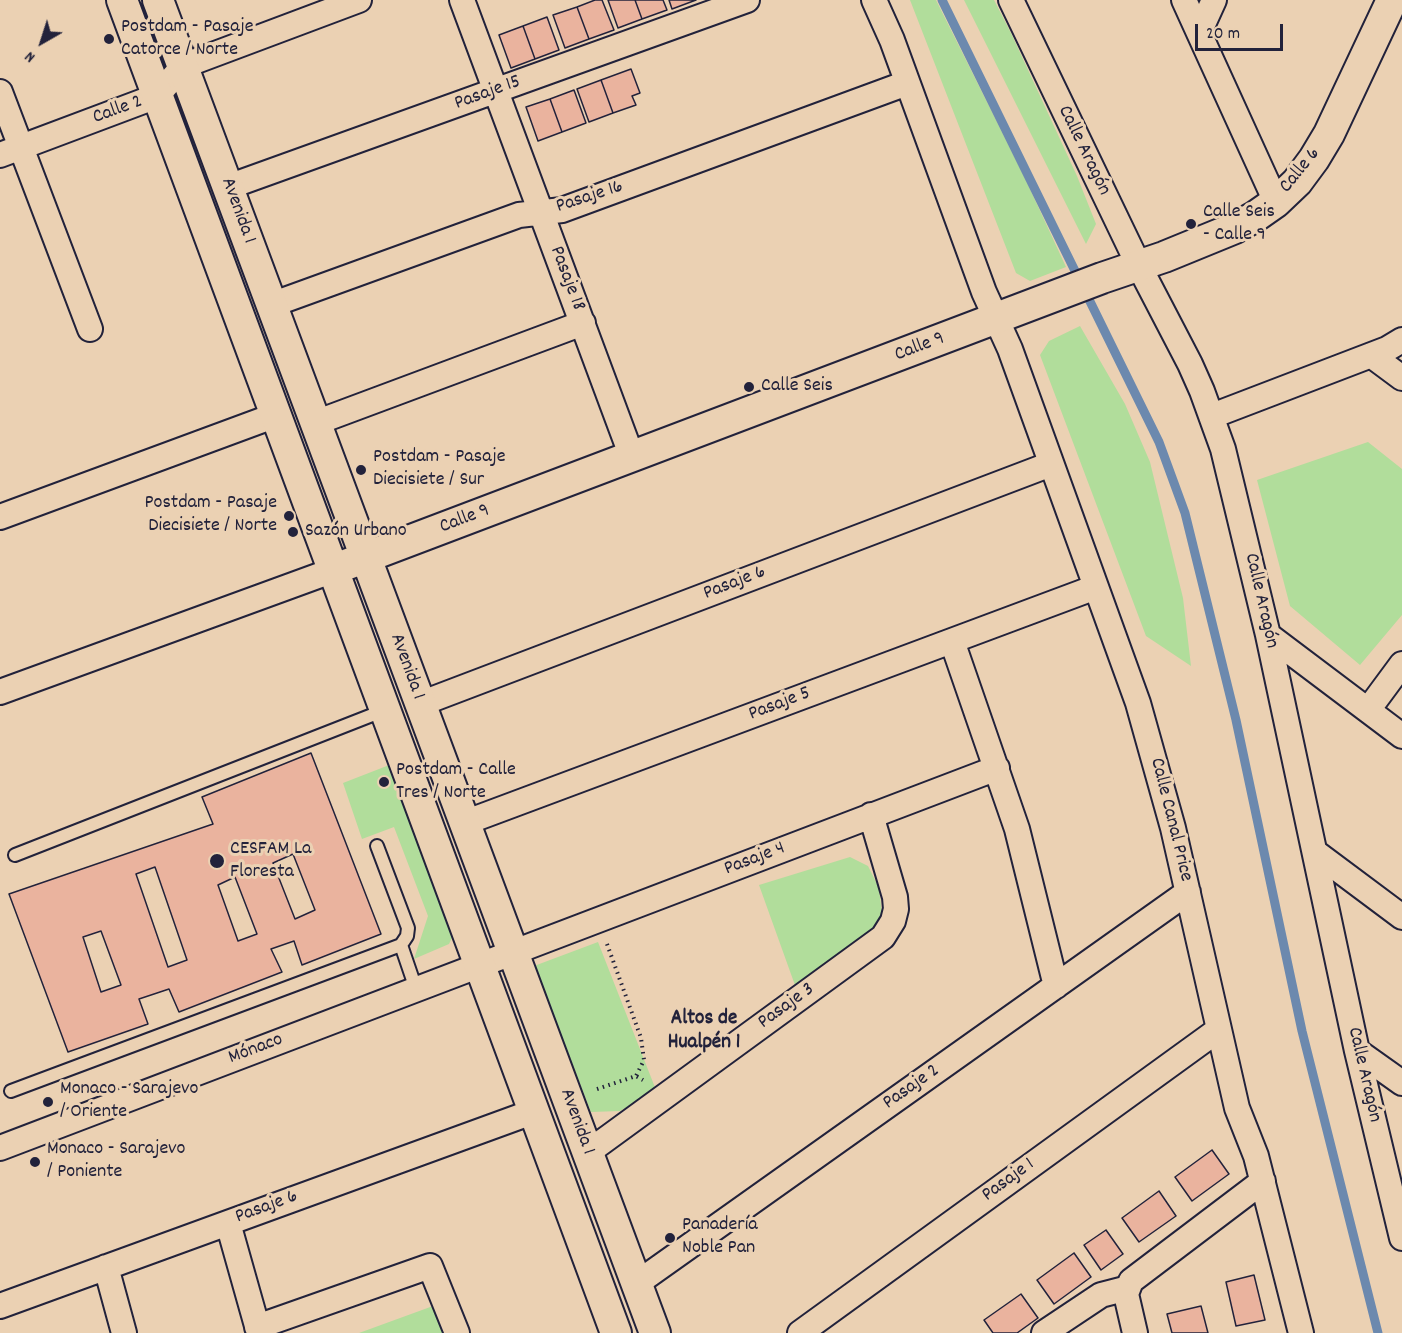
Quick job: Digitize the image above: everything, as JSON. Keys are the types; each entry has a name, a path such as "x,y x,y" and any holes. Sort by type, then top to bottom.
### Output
{"street":[{"name":"Avenida 1","path":"122,0 616,1333"},
{"name":"Avenida 1","path":"158,0 655,1333"},
{"name":"Calle 2","path":"10,151 157,96 183,66 359,0"},
{"name":"Pasaje 18","path":"462,0 632,457"},
{"name":"Pasaje 15","path":"228,187 747,0"},
{"path":"874,0 984,292 997,318"},
{"name":"Calle Aragón","path":"1011,0 1139,266 1190,364 1212,416 1232,482 1268,635 1358,1051 1397,1195 1402,1238"},
{"path":"1184,0 1276,202"},
{"path":"1199,33 1214,0"},
{"name":"Calle 6","path":"1102,278 1219,236 1256,216 1276,202 1297,182 1329,134 1392,0"},
{"name":"Pasaje 16","path":"272,305 519,215 562,210 907,83"},
{"path":"0,92 10,151 90,329"},
{"name":"Calle 9","path":"0,692 334,570 1102,278"},
{"name":"Calle Canal Price","path":"997,318 1138,703 1159,772 1237,1108 1256,1156 1301,1333"},
{"path":"315,423 583,323"},
{"path":"1212,416 1371,355 1402,340"},
{"path":"1371,355 1402,378"},
{"path":"0,517 276,416"},
{"name":"Pasaje 6","path":"420,704 1051,464"},
{"name":"Pasaje 5","path":"465,823 1096,587"},
{"path":"1268,635 1402,735"},
{"path":"952,641 1017,829 1056,986"},
{"path":"1368,710 1402,664"},
{"name":"Pasaje 4","path":"512,952 997,768"},
{"name":"Pasaje 3","path":"587,1153 883,937 889,930 896,909 895,897 871,815"},
{"path":"1315,852 1402,917"},
{"name":"Pasaje 2","path":"636,1284 1188,892"},
{"name":"Mónaco","path":"0,1148 512,952"},
{"name":"Pasaje 1","path":"800,1333 1218,1030"},
{"path":"1358,1051 1402,1083"},
{"name":"Pasaje 6","path":"0,1306 535,1111"},
{"path":"1135,1333 1127,1300 1128,1288 1137,1275 1263,1181"},
{"path":"228,1223 258,1330 430,1266 457,1333"},
{"path":"106,1267 124,1333"},
{"path":"1044,1333 1101,1294 1128,1288"}],"lane":[{"path":"15,855 386,710"},
{"path":"10,1091 400,945 407,936 408,928 377,846"},
{"path":"400,945 417,989"}],"path":[{"path":"567,1099 636,1076 644,1060 641,1038 597,920"},
{"path":"636,1076 667,1095"}],"green space":[{"path":"910,0 936,0 1024,176 1066,267 1030,281 1016,273"},
{"path":"964,0 994,0 1011,33 1077,176 1096,224 1086,244"},
{"path":"1080,326 1125,404 1150,462 1183,598 1191,666 1146,636 1040,355 1049,341"},
{"path":"1368,442 1402,469 1402,615 1360,665 1290,606 1257,480"},
{"path":"397,762 458,925 449,944 414,959 428,916 394,827 362,839 343,783"},
{"path":"850,857 868,866 879,888 882,914 871,935 796,988 759,885"},
{"path":"598,942 656,1090 620,1111 591,1112 534,966"},
{"path":"433,1306 446,1317 452,1333 359,1333"}],"building":[{"path":"595,0 602,0 614,30 589,39 577,7"},
{"path":"608,0 635,0 642,19 618,28"},
{"path":"635,0 663,0 667,10 642,19"},
{"path":"669,0 696,0 672,9"},
{"path":"577,7 589,39 565,48 553,15"},
{"path":"547,17 559,50 535,59 523,26"},
{"path":"523,26 535,59 511,68 499,35"},
{"path":"631,69 640,93 632,96 636,105 613,113 601,80"},
{"path":"601,80 613,113 589,122 577,89"},
{"path":"574,90 586,123 562,132 550,99"},
{"path":"550,99 562,132 538,141 526,107"},
{"path":"311,753 381,934 302,965 294,941 271,949 282,972 179,1012 169,989 139,999 148,1024 68,1052 9,894 213,824 202,797","holes":["293,854 315,910 295,919 273,863","155,867 187,960 168,967 136,874","235,877 257,934 238,941 218,885","101,931 121,985 101,992 83,937"]},
{"path":"1212,1150 1229,1174 1192,1201 1175,1177"},
{"path":"1159,1191 1176,1216 1139,1242 1122,1218"},
{"path":"1106,1230 1123,1254 1101,1270 1084,1245"},
{"path":"1074,1253 1091,1277 1054,1304 1037,1280"},
{"path":"1254,1275 1265,1320 1236,1326 1226,1282"},
{"path":"1021,1294 1038,1318 1017,1333 993,1333 984,1320"},
{"path":"1201,1306 1208,1333 1172,1333 1167,1314"}],"waterway":[{"path":"942,0 1159,442 1185,513 1236,720 1302,1031 1378,1333"}],"place":[{"name":"Postdam - Pasaje Catorce / Norte","path":"109,39"},
{"name":"Calle Seis - Calle 9","path":"1191,224"},
{"name":"Calle Seis","path":"749,387"},
{"name":"Postdam - Pasaje Diecisiete / Sur","path":"361,470"},
{"name":"Postdam - Pasaje Diecisiete / Norte","path":"289,516"},
{"name":"Sazón Urbano","path":"293,532"},
{"name":"Postdam - Calle Tres / Norte","path":"384,782"},
{"name":"CESFAM La Floresta","path":"217,861"},
{"name":"Monaco - Sarajevo / Oriente","path":"48,1102"},
{"name":"Monaco - Sarajevo / Poniente","path":"35,1162"},
{"name":"Panadería Noble Pan","path":"670,1238"}],"district":[{"name":"Altos de Hualpén 1","path":"704,1032"}]}
